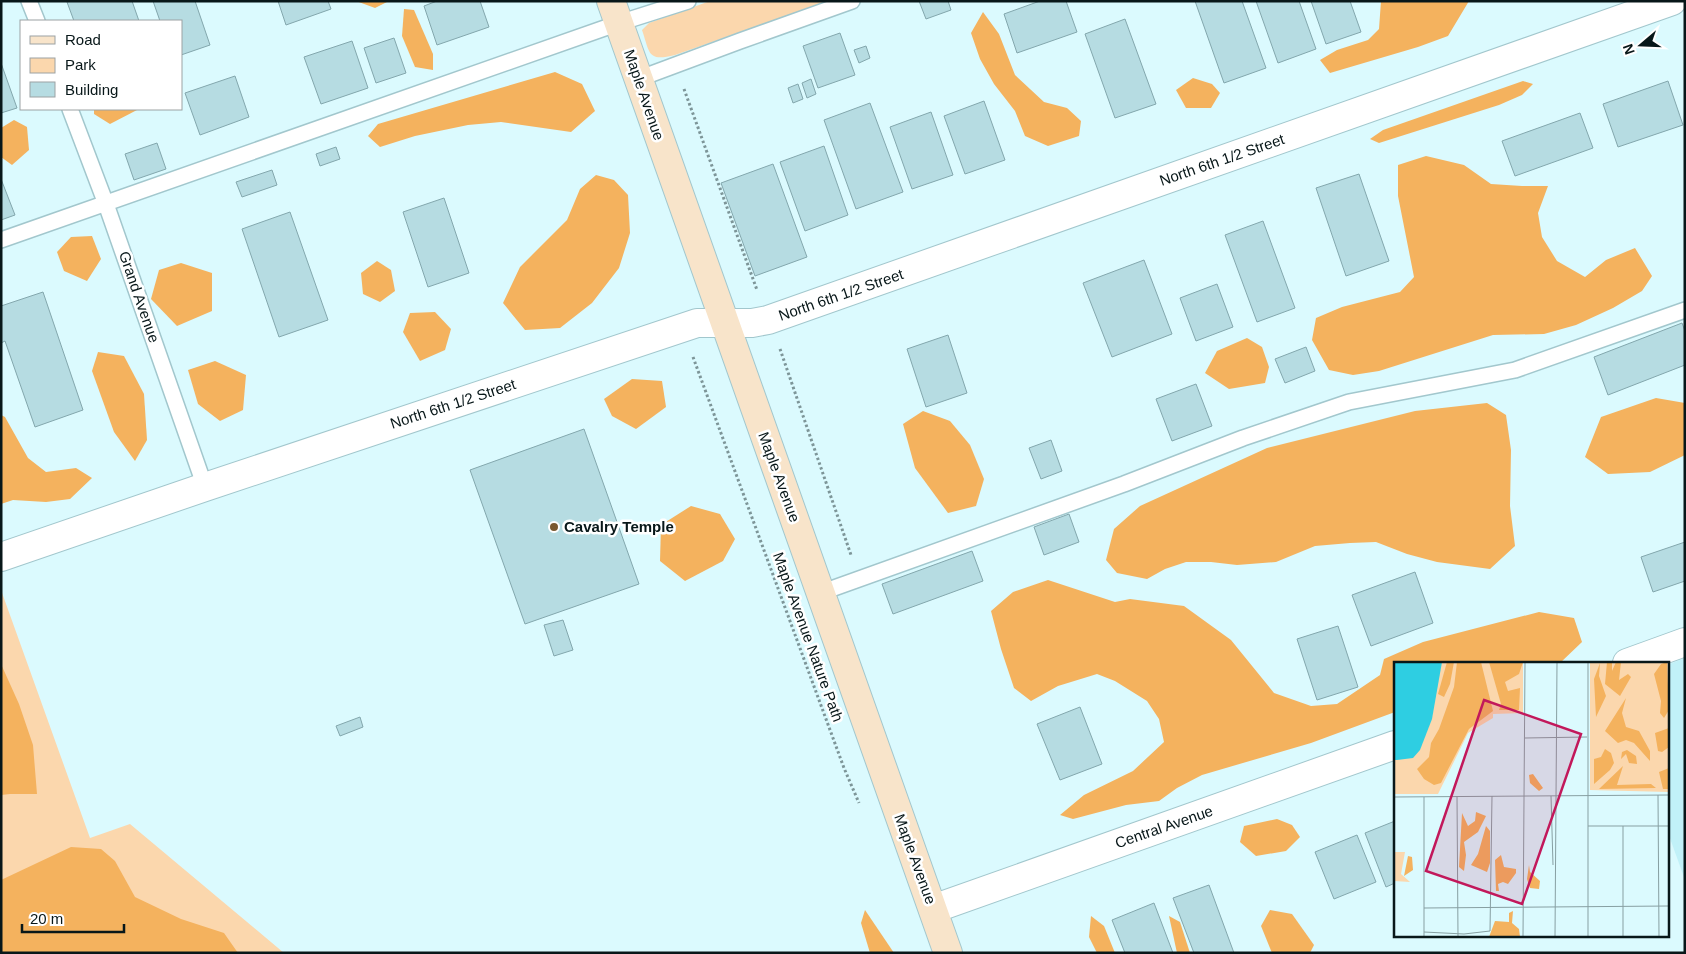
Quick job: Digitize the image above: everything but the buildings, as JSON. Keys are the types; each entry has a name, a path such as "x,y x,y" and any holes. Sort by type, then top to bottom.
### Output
{"main road":[{"name":"Maple Avenue","path":"615,12 948,953"}],"street":[{"name":"North 6th 1/2 Street","path":"1,557 697,323 752,323 774,318 1672,1"},
{"path":"1630,662 1685,642"},
{"name":"Central Avenue","path":"933,909 1394,745"}],"lane":[{"path":"29,1 37,20"},
{"path":"1,240 106,204 615,12 688,1"},
{"path":"638,79 852,1"},
{"name":"Grand Avenue","path":"70,110 106,204 205,487"},
{"path":"820,593 1124,484 1243,438 1349,402 1514,370 1685,310"}],"path":[{"path":"675,65 757,292"},
{"name":"Maple Avenue Nature Path","path":"682,328 859,805"},
{"path":"780,349 859,579"}],"shaded area":[{"path":"356,1 389,1 375,8"},
{"path":"1381,1 1469,1 1448,36 1418,47 1330,73 1320,60 1337,50 1368,40 1379,29"},
{"path":"404,9 414,10 433,54 433,70 415,67 402,36"},
{"path":"983,12 999,34 1015,75 1044,102 1067,108 1081,121 1079,136 1048,146 1025,136 1015,111 994,84 980,59 971,33"},
{"path":"555,72 582,84 595,111 571,132 501,122 468,125 415,136 380,147 368,136 378,124"},
{"path":"1193,78 1212,84 1220,93 1211,108 1186,108 1176,90"},
{"path":"1523,81 1533,84 1522,95 1499,105 1379,143 1370,139 1383,130"},
{"path":"94,110 137,110 110,124 94,114"},
{"path":"14,120 27,127 29,150 12,165 1,157 1,128"},
{"path":"1426,156 1464,165 1491,184 1548,186 1538,213 1542,237 1557,261 1585,277 1606,260 1635,248 1652,276 1642,291 1613,308 1576,325 1544,334 1493,335 1379,371 1353,375 1329,370 1312,340 1316,318 1342,307 1400,292 1414,277 1398,196 1398,165"},
{"path":"596,175 614,180 628,195 630,233 619,268 592,303 560,328 525,330 503,303 520,267 567,220 580,189"},
{"path":"92,236 101,259 87,281 64,271 57,252 71,237"},
{"path":"377,261 391,270 395,291 380,302 363,294 361,273"},
{"path":"181,263 212,273 212,311 177,326 151,299 159,270"},
{"path":"435,312 451,329 445,350 420,361 403,332 410,313"},
{"path":"1247,338 1262,347 1269,367 1265,383 1229,389 1205,373 1217,351"},
{"path":"98,352 124,356 144,394 147,440 135,461 114,432 92,371"},
{"path":"215,361 246,375 243,410 220,421 198,404 188,370"},
{"path":"632,379 662,381 666,407 636,429 612,416 604,399"},
{"path":"1656,398 1685,403 1685,455 1650,472 1608,474 1585,457 1601,417"},
{"path":"1487,403 1506,415 1511,450 1510,506 1515,546 1490,569 1437,562 1407,554 1376,542 1315,546 1276,562 1237,565 1186,562 1165,569 1147,579 1117,573 1106,560 1114,529 1140,506 1267,448 1415,411"},
{"path":"923,411 950,421 970,445 984,479 976,506 948,513 915,468 903,424"},
{"path":"1,415 5,417 28,458 46,472 76,468 92,478 70,499 46,502 13,500 1,504"},
{"path":"691,506 720,514 735,539 723,561 685,581 660,561 661,525"},
{"path":"1048,580 1115,602 1130,599 1184,606 1231,640 1274,693 1311,706 1337,704 1380,675 1384,659 1423,642 1539,612 1574,618 1582,642 1561,662 1394,662 1394,712 1311,743 1202,775 1177,788 1159,801 1126,805 1073,819 1060,815 1084,795 1133,771 1164,742 1159,719 1147,701 1115,681 1097,674 1058,686 1031,701 1014,688 991,611 1013,592"},
{"path":"1685,658 1685,880 1668,833 1668,665"},
{"path":"1,664 19,704 33,745 37,794 1,795"},
{"path":"1277,819 1292,825 1300,837 1286,851 1256,856 1240,842 1244,826"},
{"path":"71,847 101,849 115,861 135,897 181,919 224,933 238,953 1,953 1,880"},
{"path":"865,910 894,953 870,953 861,923"},
{"path":"1270,910 1292,914 1314,945 1310,953 1272,953 1261,926"},
{"path":"1091,916 1104,926 1115,953 1097,953 1089,937"},
{"path":"1169,916 1180,922 1190,953 1177,953"}],"green space":[{"path":"710,1 829,1 675,55 659,57 651,54 642,30 649,23"},
{"path":"1,590 90,838 130,824 284,953 1,953"}],"place":[{"name":"Cavalry Temple","path":"554,527"}]}
